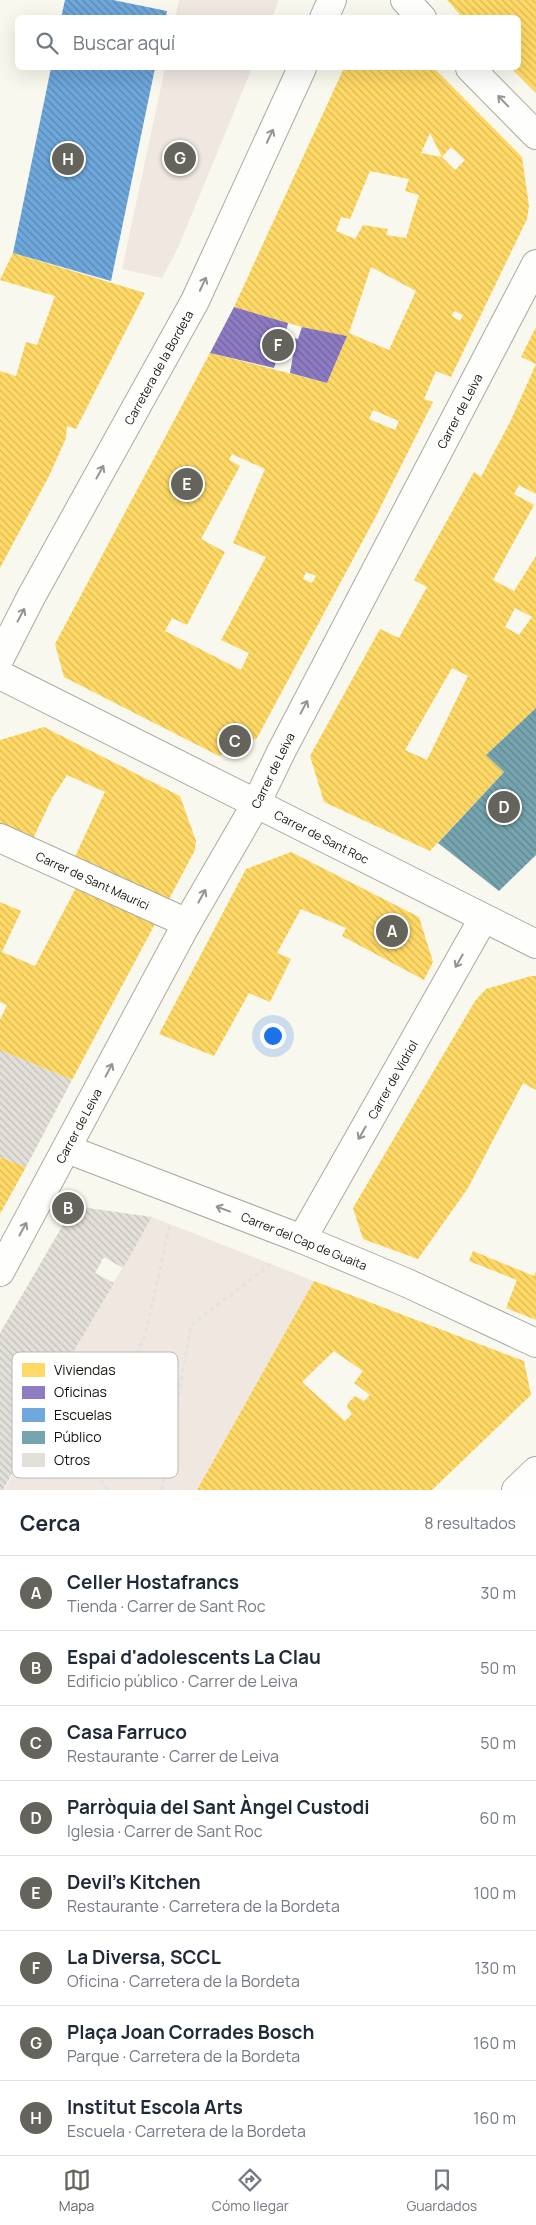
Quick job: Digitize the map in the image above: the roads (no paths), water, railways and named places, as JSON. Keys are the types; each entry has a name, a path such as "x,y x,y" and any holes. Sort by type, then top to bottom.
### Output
{"street":[{"path":"325,15 332,0"},
{"path":"405,0 419,15"},
{"name":"Carretera de la Bordeta","path":"0,658 31,597 195,301 301,70"},
{"path":"472,70 536,135"},
{"name":"Carrer de Leiva","path":"0,1272 187,923 256,804 281,752 536,264"},
{"name":"Carrer de Sant Roc","path":"0,675 536,944"},
{"name":"Carrer de Sant Maurici","path":"0,838 187,923"},
{"name":"Carrer de Vidriol","path":"302,1239 483,919"},
{"name":"Carrer del Cap de Guaita","path":"67,1149 371,1267 536,1343"},
{"path":"516,1490 536,1471"}],"place":[{"name":"Plaça Joan Corrades Bosch","path":"180,158"},
{"name":"Institut Escola Arts","path":"68,159"},
{"name":"La Diversa, SCCL","path":"278,345"},
{"name":"Devil's Kitchen","path":"187,484"},
{"name":"Casa Farruco","path":"235,741"},
{"name":"Parròquia del Sant Àngel Custodi","path":"504,807"},
{"name":"Celler Hostafrancs","path":"392,931"},
{"name":"Espai d'adolescents La Clau","path":"68,1208"}]}
